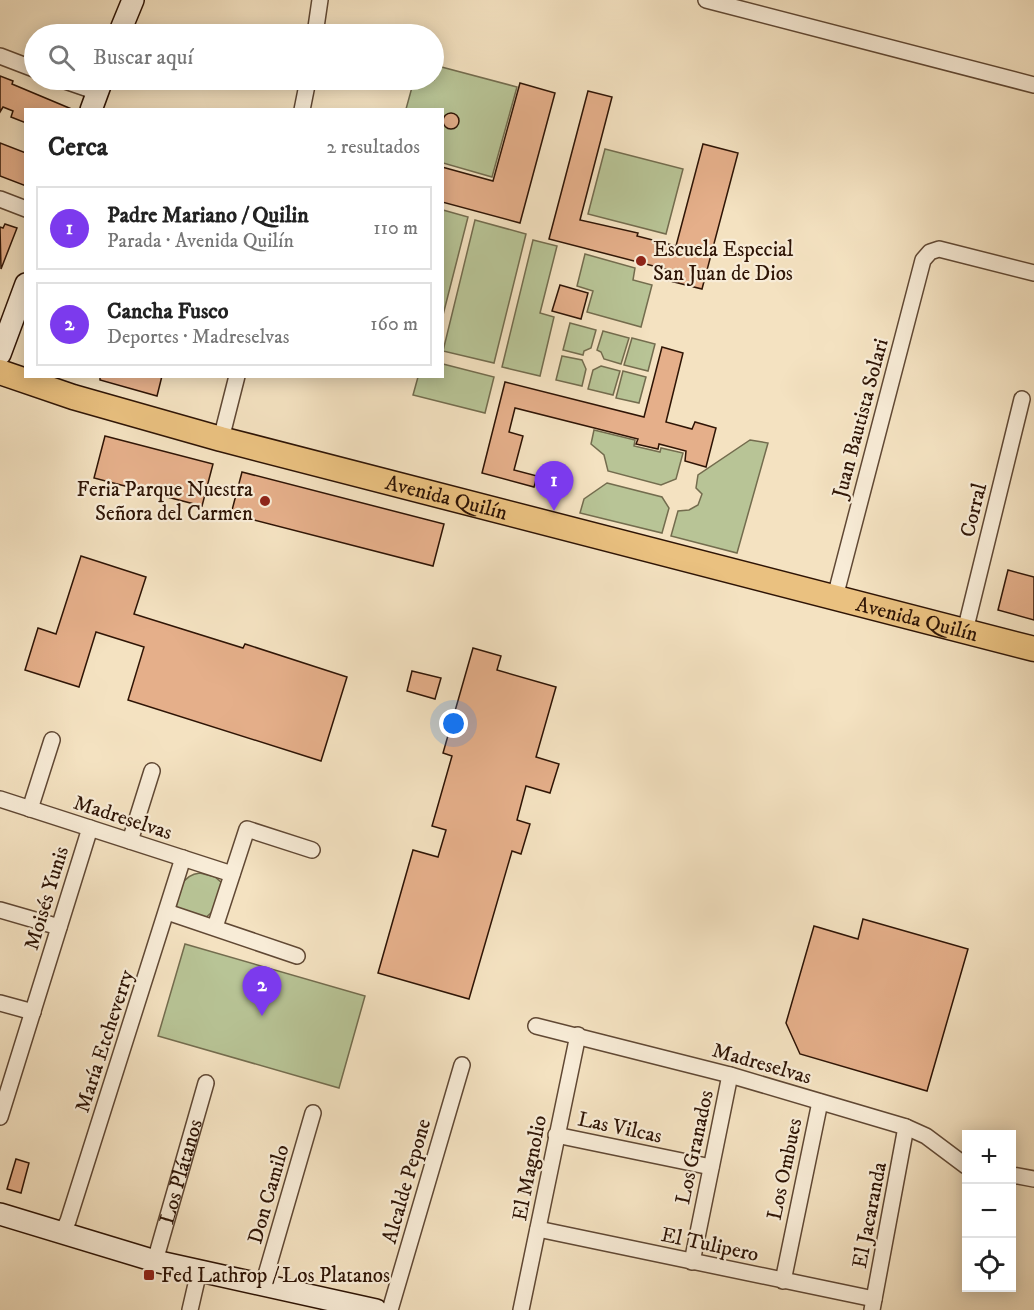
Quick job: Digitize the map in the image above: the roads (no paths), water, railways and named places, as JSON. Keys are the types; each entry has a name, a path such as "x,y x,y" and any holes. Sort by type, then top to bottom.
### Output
{"main road":[{"name":"Avenida Quilín","path":"0,372 73,397 221,439 1034,649"}],"street":[{"path":"123,24 133,0"},
{"path":"316,24 320,0"},
{"path":"706,0 1034,85"},
{"path":"0,56 24,65"},
{"path":"302,108 306,90"},
{"path":"0,200 24,208"},
{"name":"Juan Bautista Solari","path":"835,597 922,264 930,252 944,250 1034,273"},
{"path":"0,354 24,289"},
{"path":"221,439 236,378"},
{"name":"Corral","path":"965,631 1022,399"},
{"path":"30,809 52,740"},
{"path":"130,841 152,771"},
{"name":"Madreselvas","path":"0,800 232,874"},
{"name":"Moisés Yunis","path":"1,1109 90,828"},
{"path":"215,927 247,829 312,850"},
{"name":"María Etcheverry","path":"61,1234 68,1221 183,858"},
{"path":"0,910 59,927"},
{"path":"167,912 297,956"},
{"path":"0,1003 33,1012"},
{"name":"Madreselvas","path":"536,1026 730,1075 906,1127 926,1136 962,1163"},
{"name":"El Magnolio","path":"521,1310 578,1035"},
{"name":"Alcalde Pepone","path":"390,1310 462,1065"},
{"name":"Los Granados","path":"692,1262 730,1075"},
{"name":"Los Plátanos","path":"155,1261 206,1083"},
{"name":"Los Ombues","path":"783,1281 820,1102"},
{"name":"Don Camilo","path":"263,1285 313,1113"},
{"name":"El Jacaranda","path":"873,1305 906,1127"},
{"name":"Las Vilcas","path":"556,1136 711,1167"},
{"path":"1016,1176 1034,1179"},
{"path":"0,1214 155,1261 376,1310"},
{"name":"El Tulipero","path":"538,1229 783,1281 873,1305"},
{"path":"190,1310 199,1271"}],"place":[{"name":"Escuela Especial San Juan de Dios","path":"641,261"},
{"name":"Feria Parque Nuestra Señora del Carmen","path":"265,501"},
{"name":"Padre Mariano / Quilin","path":"554,511"},
{"name":"Cancha Fusco","path":"262,1016"},
{"name":"Fed Lathrop / Los Platanos","path":"149,1275"}]}
